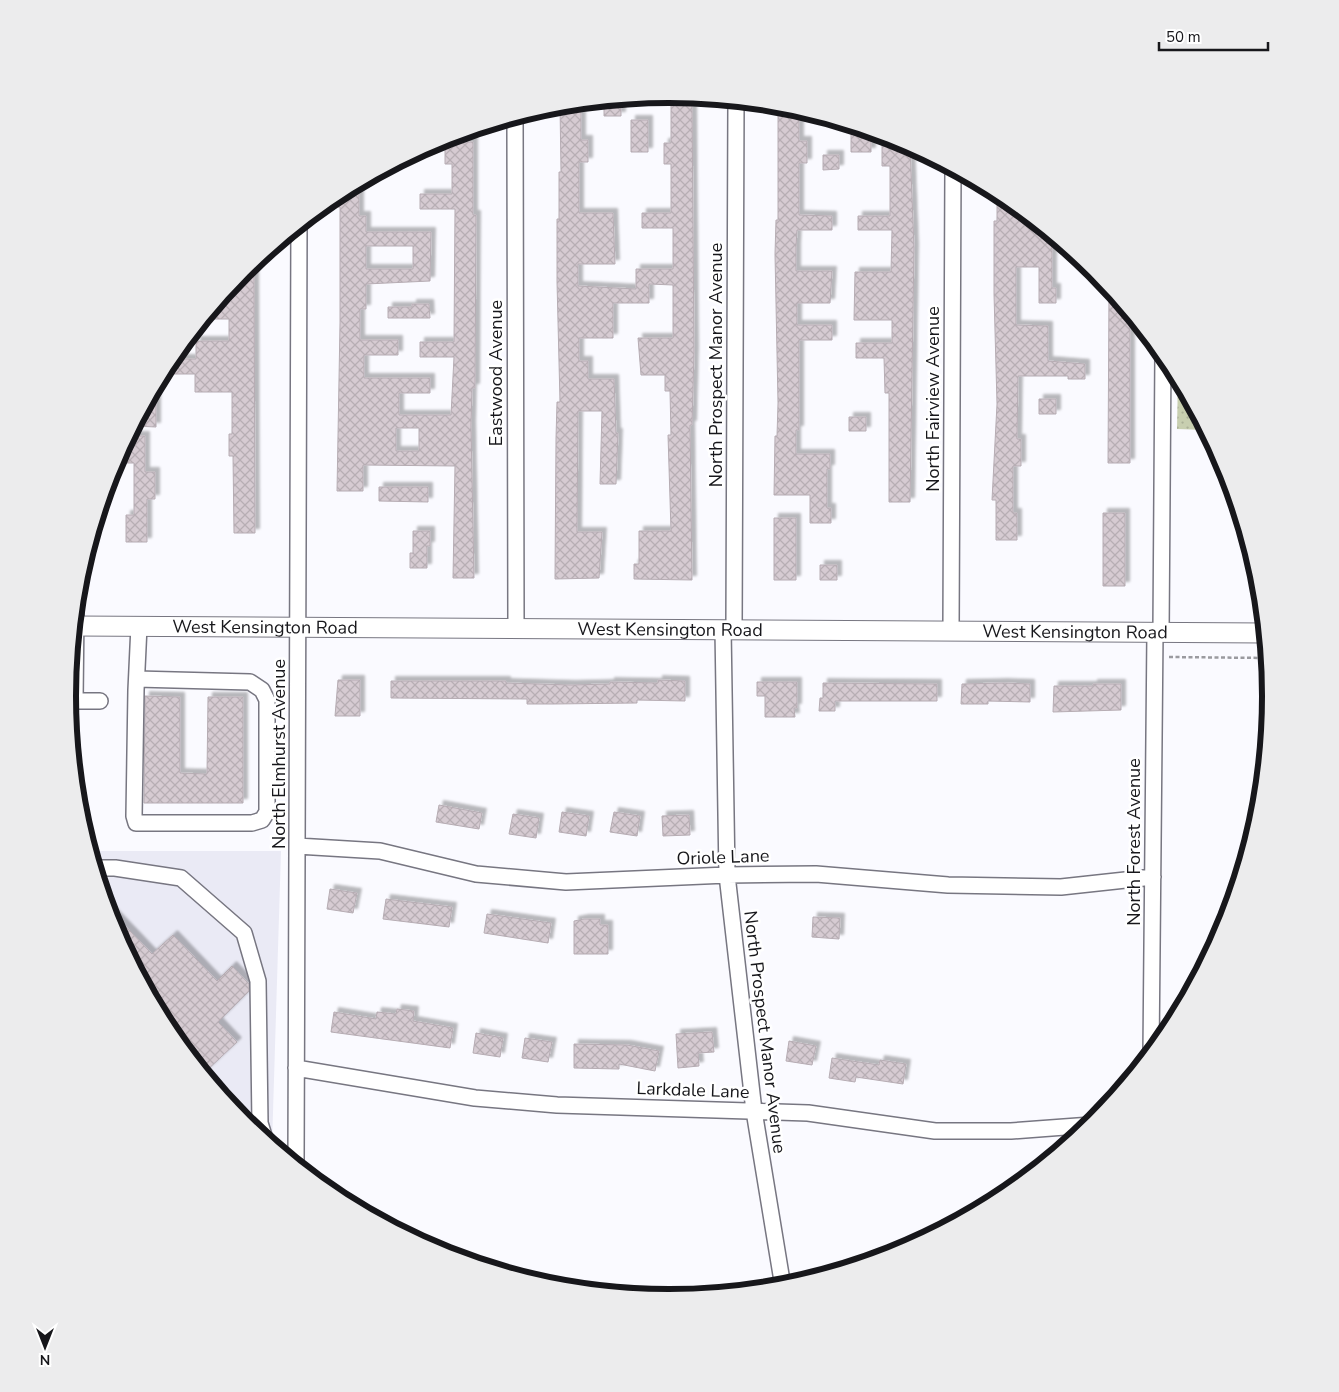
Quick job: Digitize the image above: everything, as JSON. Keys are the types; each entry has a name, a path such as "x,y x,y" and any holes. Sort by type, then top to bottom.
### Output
{"main road":[{"name":"West Kensington Road","path":"81,620 139,626 1259,632"}],"street":[{"name":"North Prospect Manor Avenue","path":"736,107 727,875 754,1110 782,1279"},
{"name":"Eastwood Avenue","path":"515,123 516,628"},
{"name":"North Fairview Avenue","path":"951,631 953,175"},
{"name":"North Elmhurst Avenue","path":"296,1157 300,232"},
{"name":"North Forest Avenue","path":"1151,1042 1163,366"},
{"path":"136,679 250,682 262,690 267,700 267,812 262,820 252,823 136,823 134,816 136,679 139,626"},
{"path":"76,701 100,701"},
{"name":"Oriole Lane","path":"297,846 380,851 476,874 566,882 727,875 816,874 948,885 1061,887 1153,877"},
{"path":"102,868 115,868 182,878 244,933 258,981 261,1125"},
{"name":"Larkdale Lane","path":"296,1068 475,1098 557,1105 808,1113 935,1131 1011,1131 1078,1126"}],"path":[{"path":"1166,657 1261,658"}],"shaded area":[{"path":"96,851 281,851 272,1136 223,1087 176,1026 137,958 121,923"}],"green space":[{"path":"1178,390 1200,430 1177,429"}],"building":[{"path":"671,103 692,104 694,352 692,425 690,425 692,580 634,579 634,564 639,564 639,531 671,531 668,435 671,435 670,391 665,391 665,375 641,375 638,338 673,338 673,285 649,284 649,303 613,303 613,338 579,338 579,361 588,361 588,379 614,379 616,433 618,433 616,484 600,484 602,411 578,411 577,532 602,532 599,578 555,579 557,402 560,402 557,219 559,219 559,172 561,172 560,113 581,110 581,140 588,140 588,162 579,162 579,213 613,213 615,264 578,264 578,286 636,289 636,269 673,269 673,228 642,228 642,213 671,213 671,164 664,164 664,143 671,143"},
{"path":"621,105 621,116 604,116 604,107"},
{"path":"778,113 799,117 799,141 807,141 807,163 799,163 799,215 832,216 832,230 797,230 796,247 796,271 832,271 830,303 797,303 797,325 832,325 832,340 799,340 799,430 796,430 796,454 830,454 830,469 827,469 827,508 831,508 831,523 810,523 810,495 774,495 775,436 777,436 778,403 775,254 776,220 778,220"},
{"path":"631,120 648,120 648,152 631,152"},
{"path":"851,131 871,139 871,152 851,152"},
{"path":"458,142 473,142 473,215 476,215 475,388 472,388 471,425 474,578 453,578 455,466 363,465 363,491 337,491 340,323 340,207 338,207 338,204 359,191 359,216 366,216 366,232 431,232 430,281 366,284 366,309 360,309 360,340 398,340 398,355 364,355 364,378 430,378 430,393 399,393 399,415 451,415 454,357 420,357 420,342 454,342 455,209 420,209 420,194 452,194 452,164 445,164 445,147","holes":["366,246 413,246 413,269 366,269","396,428 419,428 419,451 396,451"]},
{"path":"882,144 910,154 914,248 910,502 889,502 889,393 885,393 884,358 856,358 856,343 892,343 892,320 854,320 855,272 891,272 892,230 858,230 858,216 890,216 890,166 882,166"},
{"path":"823,155 839,155 839,169 823,170"},
{"path":"997,202 1031,225 1052,242 1052,288 1056,288 1056,303 1039,303 1039,267 1016,267 1016,325 1048,326 1048,361 1085,364 1085,379 1068,379 1068,376 1018,376 1017,439 1021,439 1021,466 1013,466 1013,513 1017,513 1017,540 996,540 996,500 992,500 997,404 994,221 997,221"},
{"path":"254,273 255,533 234,533 233,456 229,456 229,434 232,434 232,392 195,392 195,374 171,374 181,359 196,359 196,341 229,341 229,319 212,319"},
{"path":"1109,298 1130,322 1130,463 1108,463"},
{"path":"412,304 429,304 430,318 388,318 388,307 412,307"},
{"path":"156,399 156,427 141,426"},
{"path":"1039,399 1056,399 1056,414 1039,414"},
{"path":"849,417 866,417 866,431 849,431"},
{"path":"136,436 145,436 145,472 155,472 155,499 147,499 147,542 126,542 126,515 134,515 134,463 124,463"},
{"path":"379,487 428,487 428,502 379,501"},
{"path":"1103,513 1125,513 1125,586 1103,586"},
{"path":"774,518 796,518 796,580 774,580"},
{"path":"413,531 430,531 430,546 427,546 427,568 410,568 410,553 413,553"},
{"path":"820,565 837,565 837,580 820,580"},
{"path":"338,680 360,680 360,716 335,716"},
{"path":"658,680 685,681 685,701 637,700 637,703 527,704 527,699 391,698 391,681 506,681 506,683 571,685 610,684 610,682 658,683"},
{"path":"757,682 797,682 797,708 794,708 795,717 765,717 765,696 757,696"},
{"path":"823,683 937,684 937,701 835,701 835,711 819,711 820,698 823,698"},
{"path":"962,684 1030,684 1030,702 988,701 988,704 961,704"},
{"path":"1093,684 1121,684 1121,710 1053,712 1054,686 1093,686"},
{"path":"145,696 180,697 180,773 207,774 208,697 243,697 243,803 144,803"},
{"path":"439,805 482,813 479,829 436,822"},
{"path":"562,812 589,816 586,836 559,832"},
{"path":"614,812 640,816 637,836 610,832"},
{"path":"513,814 539,818 536,838 509,834"},
{"path":"689,815 690,835 663,836 662,816"},
{"path":"330,889 357,893 353,913 327,909"},
{"path":"386,899 452,907 449,927 383,919"},
{"path":"487,914 551,923 548,943 484,933"},
{"path":"813,917 840,918 839,939 812,937"},
{"path":"600,919 600,925 608,925 608,954 574,954 574,921"},
{"path":"120,921 152,954 173,935 217,981 232,966 249,984 249,991 218,1022 237,1042 208,1069 176,1026 156,993"},
{"path":"397,1009 414,1011 413,1021 453,1028 450,1048 331,1032 334,1012 376,1019 377,1012 396,1014"},
{"path":"712,1032 714,1052 698,1053 699,1066 678,1068 676,1034"},
{"path":"476,1033 503,1038 500,1057 473,1053"},
{"path":"525,1038 552,1042 548,1062 522,1058"},
{"path":"789,1041 816,1046 812,1065 786,1061"},
{"path":"574,1044 627,1045 659,1051 655,1071 619,1064 619,1069 574,1068"},
{"path":"832,1058 879,1065 880,1060 906,1064 903,1084 856,1077 855,1082 829,1078"}]}
